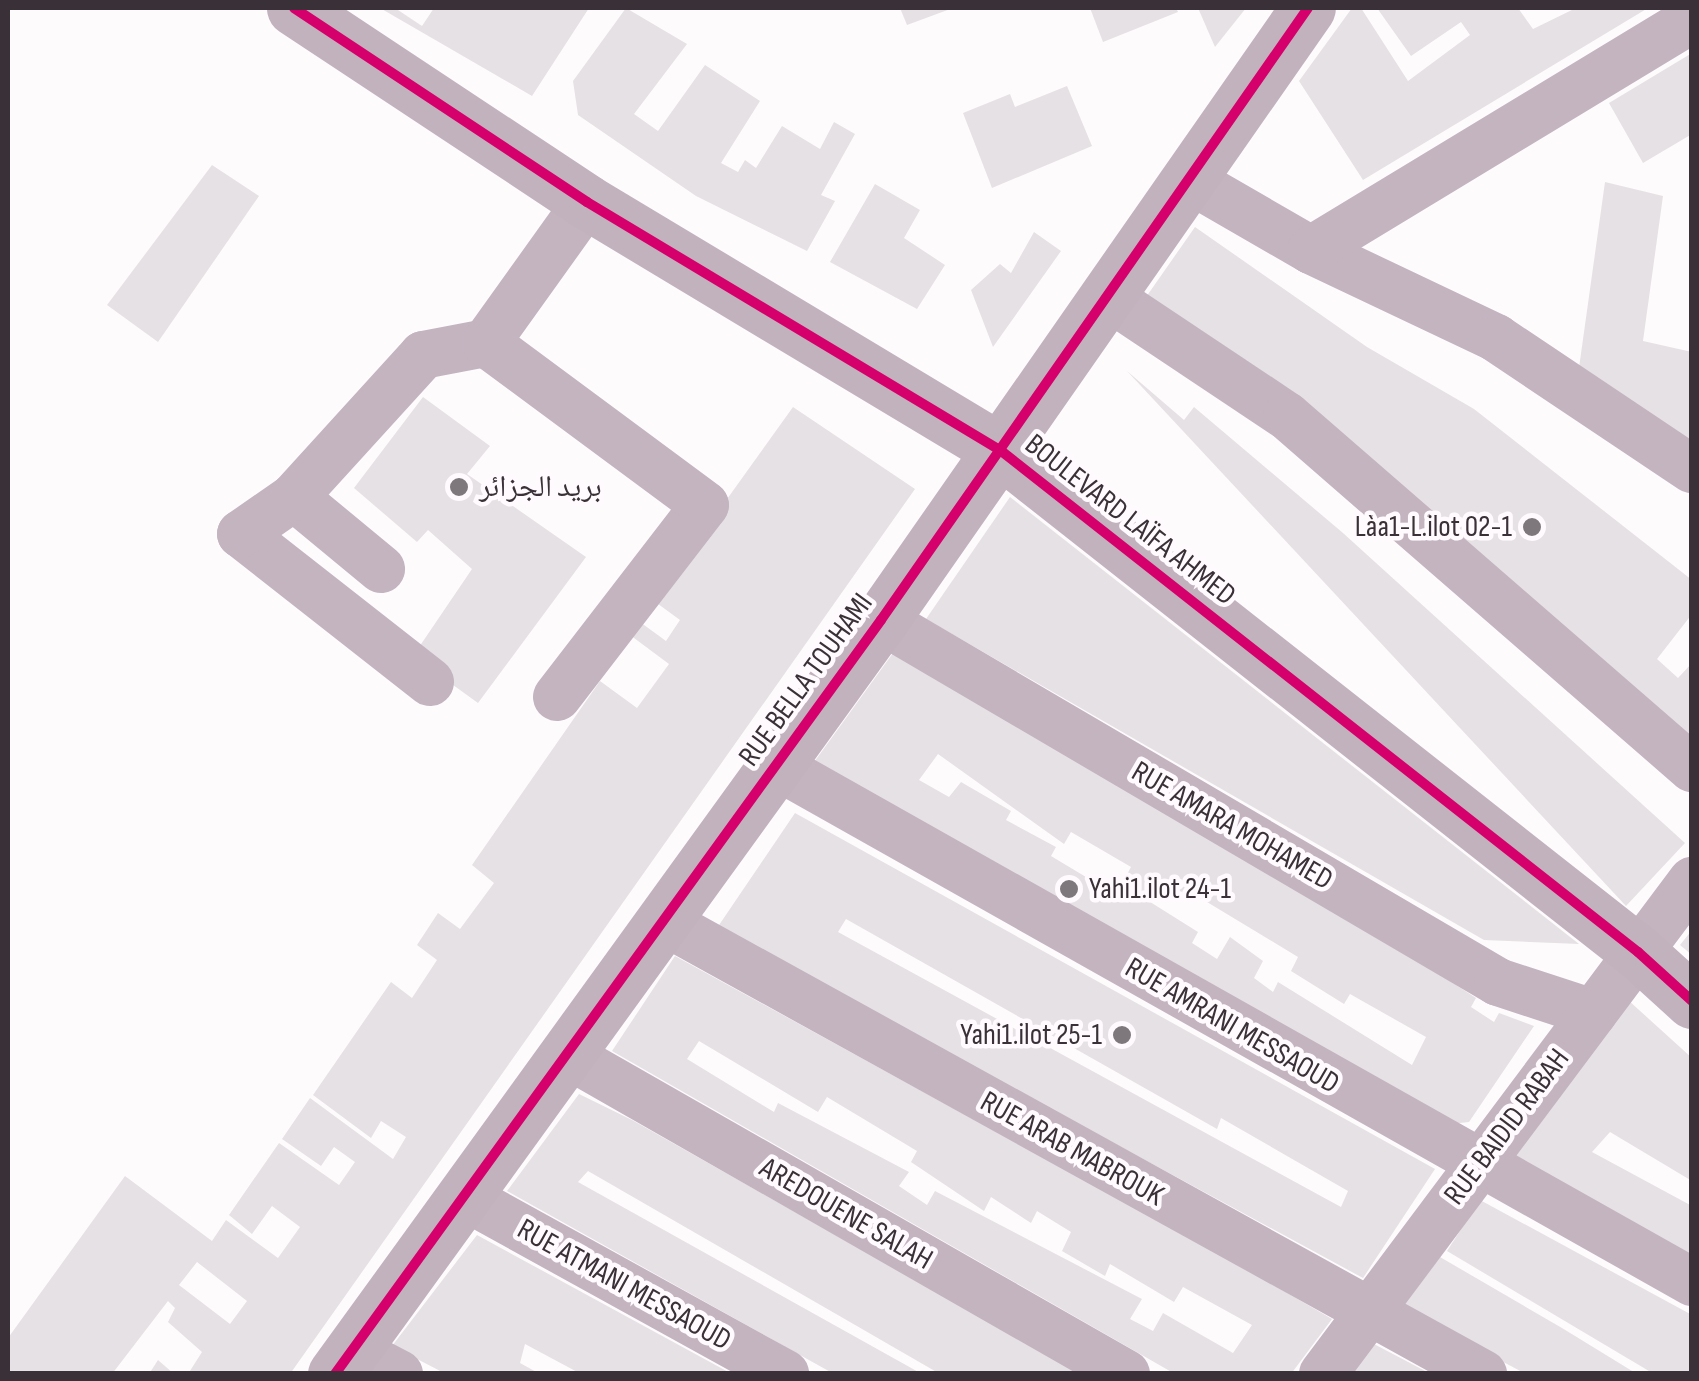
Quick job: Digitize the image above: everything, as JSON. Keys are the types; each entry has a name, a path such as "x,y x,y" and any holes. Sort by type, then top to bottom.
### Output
{"street":[{"name":"BOULEVARD LAÏFA AHMED","path":"294,8 587,202 1000,450 1638,952 1692,1001"},
{"name":"RUE BELLA TOUHAMI","path":"362,1365 463,1196 881,620 1308,8"},
{"path":"1311,250 1692,19"},
{"path":"1188,179 1311,250 1496,338 1692,468"},
{"path":"430,682 241,534 294,498 422,355 486,344 587,202"},
{"path":"1107,296 1287,416 1692,768"},
{"path":"486,344 705,505 557,697"},
{"path":"294,498 381,569"},
{"name":"RUE AMARA MOHAMED","path":"881,620 1498,982 1593,1013"},
{"name":"RUE AMRANI MESSAOUD","path":"775,766 1478,1166 1692,1282"},
{"name":"RUE BAIDID RABAH","path":"1323,1374 1692,881"},
{"name":"RUE ARAB MABROUK","path":"662,921 1367,1314 1483,1374"},
{"name":"AREDOUENE SALAH","path":"566,1054 1126,1374"},
{"name":"RUE ATMANI MESSAOUD","path":"463,1196 785,1374"}],"building":[{"path":"380,8 395,8 422,26 434,8 589,8 532,96"},
{"path":"626,8 687,44 634,114 658,131 705,65 760,101 721,163 738,172 745,160 756,168 782,126 820,149 834,122 855,134 821,195 835,201 807,251 696,196 578,115 573,81"},
{"path":"900,8 953,8 907,25"},
{"path":"1090,8 1176,8 1178,12 1103,42"},
{"path":"1198,8 1246,8 1215,47"},
{"path":"1352,8 1361,8 1408,81 1470,35 1461,22 1411,56 1377,8 1518,8 1533,29 1576,8 1648,8 1363,180 1299,81"},
{"path":"1692,53 1692,134 1643,163 1609,103"},
{"path":"1067,86 1092,146 992,188 963,113 1010,94 1015,107"},
{"path":"212,165 259,196 158,342 107,305"},
{"path":"1605,182 1663,196 1643,341 1692,352 1692,442 1578,375"},
{"path":"875,184 920,210 904,238 945,265 917,309 830,262"},
{"name":"Làa1-L.ilot 02-1","path":"1195,227 1367,347 1474,409 1692,580 1692,614 1657,659 1678,678 1692,663 1692,737 1144,300"},
{"path":"1034,232 1061,251 993,347 971,290 1000,264 1011,273"},
{"path":"1127,371 1184,420 1194,407 1343,533 1685,843 1626,906"},
{"path":"423,397 490,446 467,474 586,557 478,703 413,656 472,569 428,530 417,542 354,488"},
{"path":"793,407 915,489 290,1374 188,1374 202,1352 168,1322 175,1308 168,1301 112,1374 8,1374 8,1338 125,1176 212,1241 226,1220 278,1258 300,1227 272,1206 252,1234 229,1215 279,1143 339,1185 355,1162 334,1147 321,1166 282,1139 310,1098 393,1159 406,1137 381,1121 371,1138 313,1095 391,982 412,998 437,960 417,945 438,913 460,929 494,883 472,865 600,681 637,708 669,664 630,635 640,622 666,641 680,620 654,601","holes":["197,1262 247,1301 230,1324 179,1285"]},
{"path":"1010,497 1579,944 1484,940 926,619"},
{"path":"893,653 1450,981 1476,998 1471,1007 1494,1022 1499,1013 1534,1026 1469,1122 1450,1124 812,765","holes":["938,754 1064,844 1071,832 1131,867 1116,895 1051,856 1056,847 1006,820 1011,811 961,782 949,797 919,780","1156,882 1184,898 1186,892 1202,899 1298,957 1291,971 1344,1004 1350,994 1426,1037 1412,1065 1278,982 1273,992 1254,978 1263,961 1230,937 1217,959 1192,943 1198,932 1147,900"]},
{"name":"Yahi1.ilot 25-1","path":"795,813 1435,1169 1363,1278 717,928","holes":["846,919 1217,1129 1221,1118 1348,1191 1341,1207 838,932"]},
{"path":"1692,930 1692,955 1680,945"},
{"path":"675,956 1332,1319 1291,1374 1175,1374 612,1051","holes":["699,1041 818,1112 827,1097 917,1151 911,1162 984,1211 991,1197 1031,1223 1037,1211 1071,1232 1062,1251 1105,1276 1110,1264 1174,1302 1183,1287 1252,1325 1233,1353 1163,1313 1153,1331 1130,1319 1142,1299 935,1191 927,1205 899,1186 909,1172 778,1103 774,1112 687,1059"]},
{"path":"1628,1000 1692,1058 1692,1181 1610,1132 1592,1152 1692,1206 1692,1259 1506,1159"},
{"path":"579,1094 632,1120 1082,1374 940,1374 588,1171 578,1182 922,1374 834,1374 507,1191"},
{"path":"1480,1200 1692,1315 1692,1374 1654,1374 1447,1251"},
{"path":"477,1235 732,1374 581,1374 525,1344 520,1363 540,1374 446,1374 392,1346"},
{"path":"1440,1257 1637,1374 1526,1374 1401,1308"},
{"path":"1372,1343 1431,1374 1349,1374"},
{"path":"158,1360 174,1374 149,1374"}],"cycle path":[{"path":"294,8 587,202 1000,450 1638,952 1692,1001"},
{"path":"335,1374 881,620 1308,8"}],"place":[{"name":"بريد الجزائر","path":"459,487"},
{"name":"Làa1-L.ilot 02-1","path":"1532,527"},
{"name":"Yahi1.ilot 24-1","path":"1069,889"},
{"name":"Yahi1.ilot 25-1","path":"1122,1035"}]}
